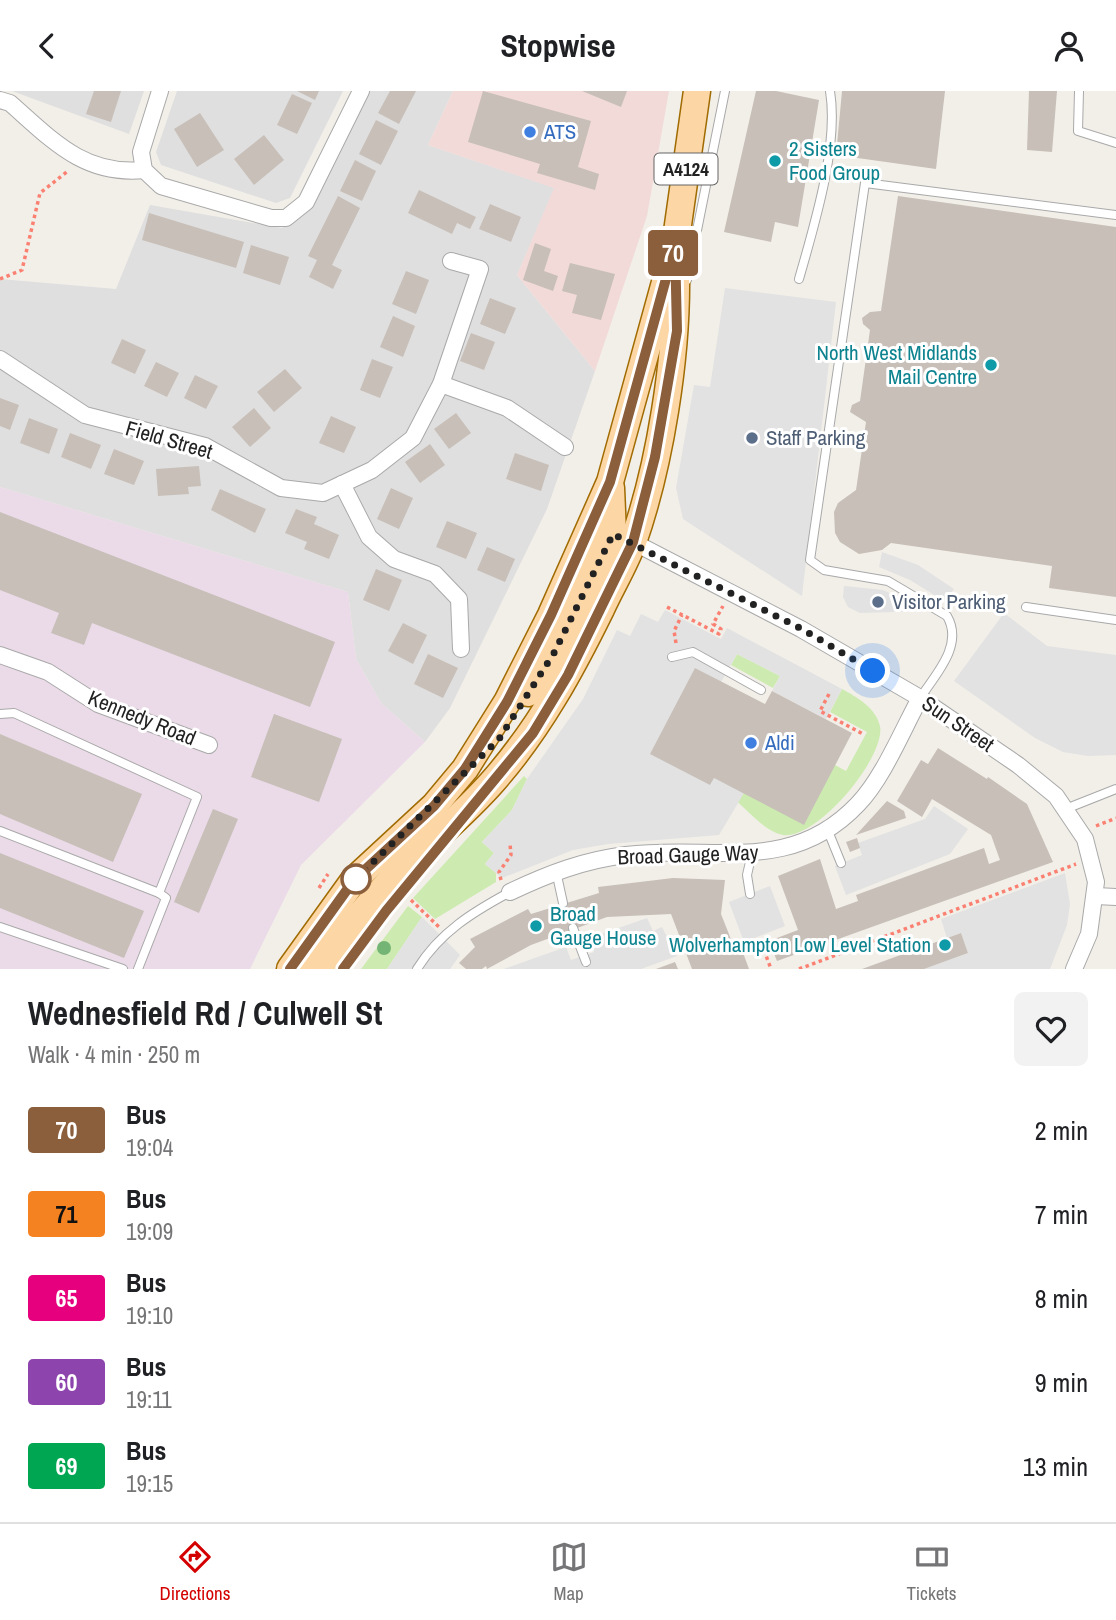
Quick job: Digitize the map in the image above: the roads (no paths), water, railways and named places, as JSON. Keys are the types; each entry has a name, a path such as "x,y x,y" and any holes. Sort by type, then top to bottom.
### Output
{"main road":[{"name":"A4124","path":"290,969 354,880 434,806 465,769 507,702 551,615 610,482 675,246 697,91"},
{"name":"A4124","path":"319,969 342,936 392,880 494,781 533,733 568,675 655,457 677,331 675,246"},
{"path":"465,769 499,739 623,538 610,482"}],"street":[{"path":"160,91 141,152 144,170 161,186 271,218 286,218 306,202 361,91"},
{"path":"0,100 10,103 80,161 119,172 144,170"},
{"name":"Field Street","path":"0,359 85,415 205,446 281,488 323,493 372,470 412,437 441,384 480,269 451,261"},
{"path":"441,384 507,408 565,447"},
{"path":"342,484 369,537 394,559 435,573 458,599 461,649"},
{"name":"Sun Street","path":"623,538 729,595 802,629 920,698 1043,783 1068,809 1085,838 1091,858 1096,889 1089,934 1074,969"},
{"name":"Kennedy Road","path":"0,655 48,672 98,704 209,745"},
{"name":"Broad Gauge Way","path":"507,893 556,871 588,861 628,854 752,853 795,846 828,831 867,793 920,698"},
{"path":"1096,889 1116,897"}],"lane":[{"path":"677,331 725,91"},
{"path":"799,279 822,189 831,127 830,91"},
{"path":"1079,91 1078,131 1116,143"},
{"path":"920,698 950,650 953,639 947,616 888,581 824,570 810,560 865,183 1116,215"},
{"path":"1026,607 1116,620"},
{"path":"675,656 692,652 761,691"},
{"path":"0,714 13,713 197,797 159,893"},
{"name":"A4124","path":"343,969 354,950 494,781"},
{"path":"1068,809 1116,789"},
{"path":"0,831 166,898 138,969"},
{"path":"828,831 841,863"},
{"path":"750,894 747,875 752,853"},
{"path":"556,871 563,903"},
{"name":"Broad Gauge Way","path":"417,969 445,933 507,893"},
{"path":"0,927 123,969"},
{"path":"573,928 586,962"}],"place":[{"name":"ATS","path":"530,132"},
{"name":"2 Sisters Food Group","path":"775,161"},
{"name":"North West Midlands Mail Centre","path":"991,365"},
{"name":"Staff Parking","path":"752,438"},
{"name":"Visitor Parking","path":"878,602"},
{"name":"Aldi","path":"751,743"},
{"name":"Broad Gauge House","path":"536,926"},
{"name":"Wolverhampton Low Level Station","path":"945,945"}]}
